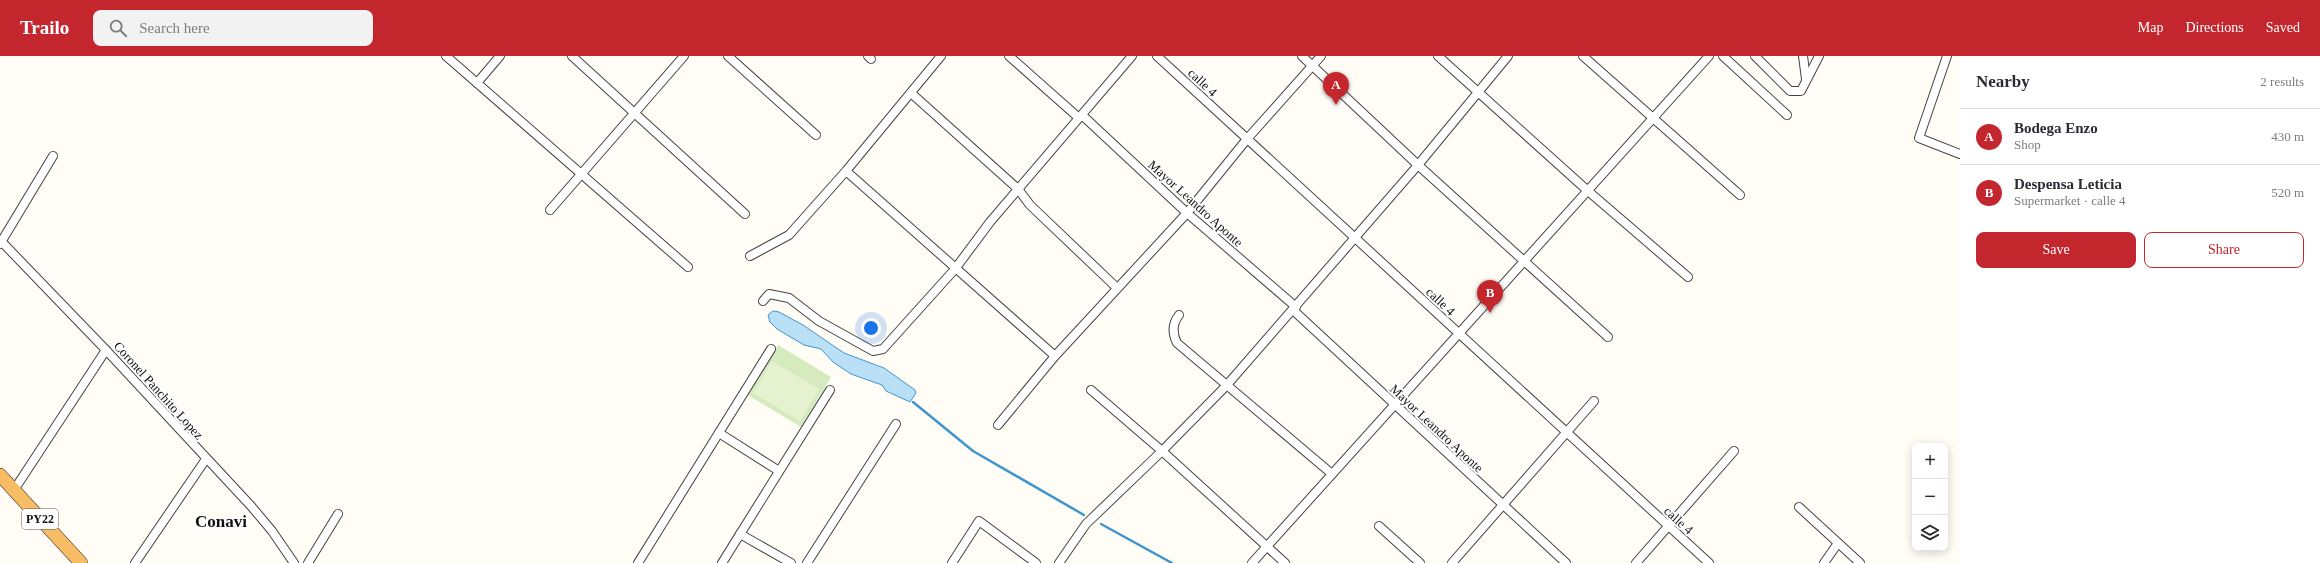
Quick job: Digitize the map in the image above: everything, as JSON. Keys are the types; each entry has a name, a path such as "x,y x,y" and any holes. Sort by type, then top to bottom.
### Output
{"highway":[{"name":"PY22","path":"0,475 81,563"}],"street":[{"path":"446,56 688,267"},
{"path":"477,83 500,56"},
{"path":"572,56 745,214"},
{"path":"550,210 684,56"},
{"path":"728,56 816,135"},
{"path":"750,256 789,235 846,171 912,93 941,56"},
{"name":"Mayor Leandro Aponte","path":"1009,56 1081,116 1294,309 1503,506 1566,563"},
{"path":"763,301 769,294 788,298 819,320 873,351 883,349 955,269 1018,189 1132,56"},
{"name":"calle 4","path":"1157,56 1566,430 1667,526 1709,563"},
{"path":"1302,56 1418,165 1608,337"},
{"path":"998,425 1055,356 1116,287 1187,213 1247,139 1321,56"},
{"path":"1438,56 1588,191 1688,277"},
{"path":"1059,563 1086,524 1162,451 1226,386 1418,165 1477,91 1508,56"},
{"path":"1582,56 1740,195"},
{"path":"1252,563 1394,404 1525,262 1709,56"},
{"path":"1723,56 1787,115"},
{"path":"1755,56 1790,91 1801,91 1819,56"},
{"path":"1803,56 1806,79"},
{"path":"1947,56 1919,138 1960,154"},
{"path":"912,93 1018,189 1030,205 1116,287"},
{"path":"1,242 53,156"},
{"path":"846,171 1055,356"},
{"name":"Coronel Panchito Lopez","path":"1,242 106,350 251,506 272,531 294,563"},
{"path":"1179,315 1175,320 1172,334 1176,344 1332,474"},
{"path":"638,563 771,349"},
{"path":"14,490 106,350"},
{"path":"722,563 830,390"},
{"path":"1091,390 1162,451 1285,563"},
{"path":"1452,563 1503,506 1566,430 1594,401"},
{"path":"807,563 896,424"},
{"path":"719,434 779,471"},
{"path":"1636,563 1734,451"},
{"path":"135,563 206,458"},
{"path":"1799,507 1860,563"},
{"path":"308,563 338,514"},
{"path":"952,563 979,521 1036,563"},
{"path":"1378,526 1420,563"},
{"path":"740,534 792,563"},
{"path":"1824,563 1838,543"}],"green space":[{"path":"778,345 831,377 801,427 748,395"},
{"path":"772,361 819,389 800,421 753,393"}],"water":[{"path":"773,311 779,312 803,325 844,353 884,368 915,390 916,393 910,402 886,391 882,385 851,374 833,362 821,349 804,345 777,329 770,322 768,315"}],"waterway":[{"path":"913,402 973,451 1084,515"},
{"path":"1101,524 1172,563"}],"place":[{"name":"Bodega Enzo","path":"1336,105"},
{"name":"Despensa Leticia","path":"1490,313"}],"district":[{"name":"Conavi","path":"221,521"}]}
